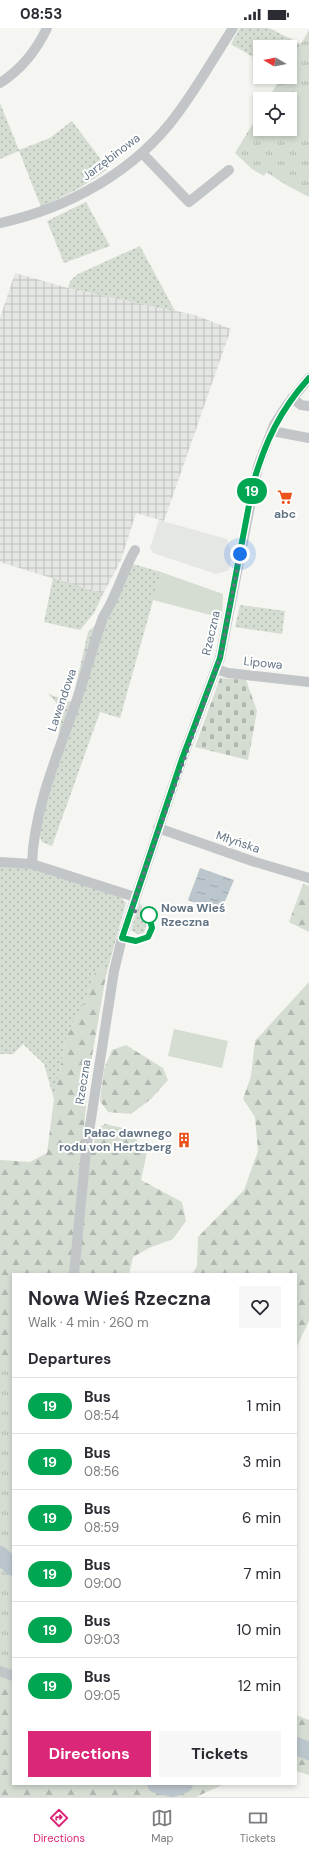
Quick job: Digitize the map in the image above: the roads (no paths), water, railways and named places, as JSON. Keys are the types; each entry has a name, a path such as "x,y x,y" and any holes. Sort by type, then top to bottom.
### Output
{"street":[{"path":"0,83 11,76 26,62 35,51 47,28"},
{"name":"Jarzębinowa","path":"0,223 45,210 82,194 104,181 142,153 178,113 232,28"},
{"path":"142,153 189,202 229,170"},
{"name":"Rzeczna","path":"74,1273 86,1151 114,971 135,896 216,669 226,631 253,484 265,447 272,431 292,398 309,378"},
{"path":"292,398 301,405 309,406"},
{"path":"272,431 309,438"},
{"name":"Lawendowa","path":"32,864 33,838 52,769 76,703 103,617 110,607 126,565 135,550"},
{"name":"Lipowa","path":"216,669 228,673 309,682"},
{"name":"Młyńska","path":"158,828 252,861 309,878"},
{"path":"0,862 32,864 135,896"},
{"path":"0,1671 12,1676"}],"water":[{"path":"200,868 234,880 220,913 188,900"}],"waterway":[{"path":"0,1555 12,1566"},
{"path":"297,1746 309,1751"},
{"path":"160,1785 172,1788 181,1785"}],"place":[{"name":"abc","path":"285,497"},
{"name":"Nowa Wieś Rzeczna","path":"149,915"},
{"name":"Pałac dawnego rodu von Hertzberg","path":"184,1140"}]}
